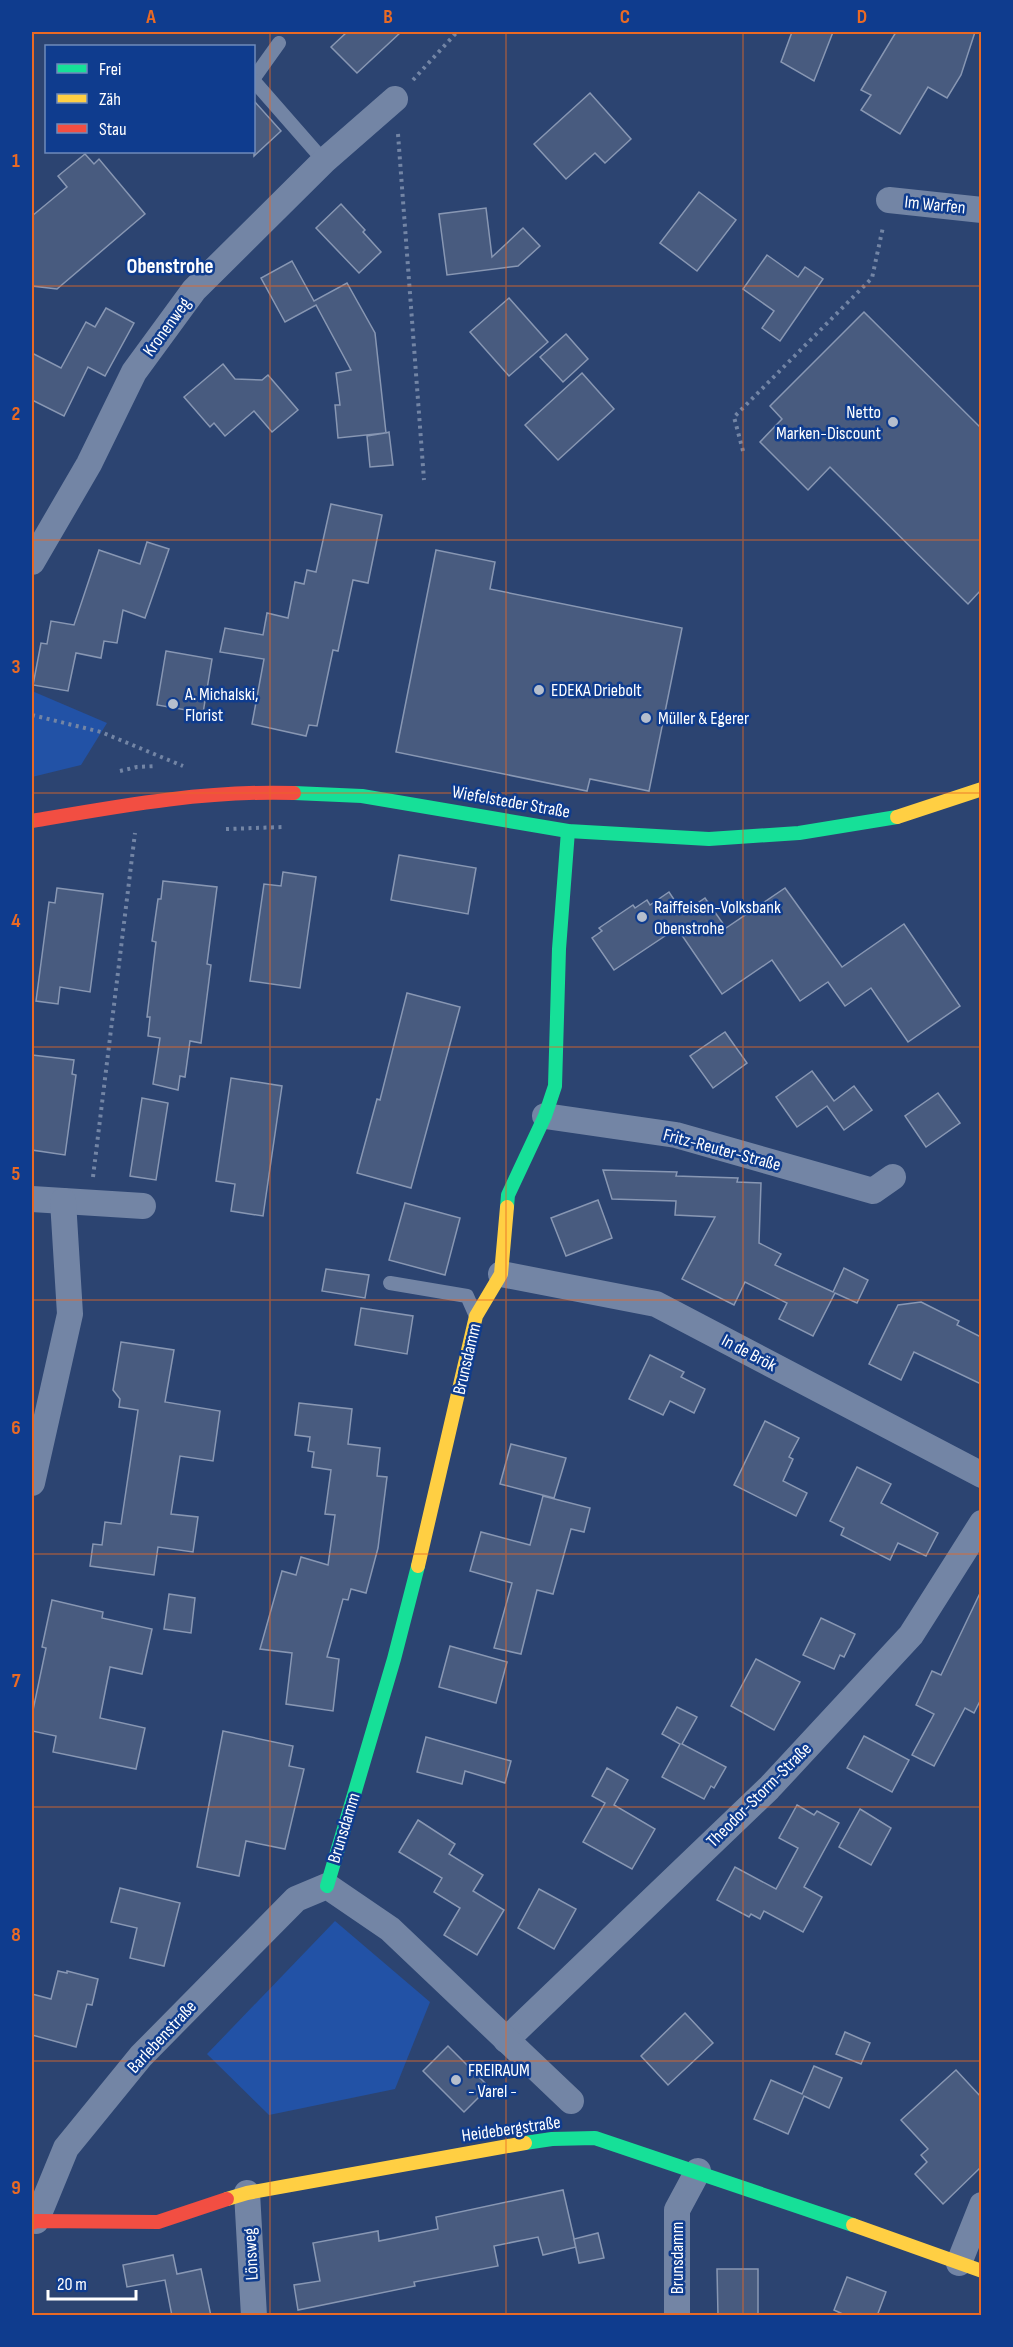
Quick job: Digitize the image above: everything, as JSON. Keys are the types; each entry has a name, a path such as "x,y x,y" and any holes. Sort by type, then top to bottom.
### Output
{"street":[{"name":"Kronenweg","path":"32,562 89,464 134,372 194,290 324,161 395,99"},
{"name":"Im Warfen","path":"889,200 981,210"},
{"name":"Wiefelsteder Straße","path":"32,821 141,802 257,792 362,796 568,831 709,839 799,833 891,819 981,789"},
{"name":"Brunsdamm","path":"327,1886 396,1648 433,1507 476,1316 501,1274 508,1195 545,1116 555,1086 559,948 568,831"},
{"name":"Fritz-Reuter-Straße","path":"545,1116 676,1135 873,1191 893,1177"},
{"path":"32,1199 143,1206"},
{"path":"32,1483 70,1314 63,1201"},
{"name":"In de Brök","path":"501,1274 656,1304 981,1475"},
{"name":"Theodor-Storm-Straße","path":"506,2040 769,1788 903,1644 911,1635 981,1523"},
{"path":"327,1886 390,1929 571,2101"},
{"name":"Barlebenstraße","path":"34,2222 66,2148 141,2056 296,1899 327,1886"},
{"name":"Heidebergstraße","path":"34,2222 158,2222 247,2193 552,2139 595,2138 698,2171 970,2267"},
{"name":"Brunsdamm","path":"677,2316 677,2210 698,2171"},
{"name":"Lönsweg","path":"247,2193 254,2316"},
{"path":"970,2267 981,2205"}],"lane":[{"path":"255,78 279,43"},
{"path":"255,80 324,161"},
{"path":"390,1282 467,1296 476,1316"}],"path":[{"path":"424,480 395,99 457,32"},
{"path":"743,451 734,417 872,278 889,200"},
{"path":"32,715 101,732 184,766"},
{"path":"90,1202 135,829"}],"shaded area":[{"path":"32,691 107,723 81,765 32,777"},
{"path":"335,1921 430,2002 395,2089 269,2115 207,2054"}],"building":[{"path":"347,32 401,32 357,73 331,47"},
{"path":"792,32 833,32 814,81 781,62"},
{"path":"896,32 975,32 961,75 947,98 928,87 900,134 861,110 871,95 861,90"},
{"path":"590,93 631,139 605,163 595,153 566,179 534,144"},
{"path":"255,102 281,131 254,156 255,153"},
{"path":"85,154 94,164 99,159 145,214 57,289 32,286 32,216 67,187 58,176"},
{"path":"699,192 736,220 697,271 660,243"},
{"path":"341,204 381,252 359,273 316,228"},
{"path":"486,208 492,257 523,228 540,246 518,266 447,275 439,214"},
{"path":"767,255 798,277 805,267 823,279 780,341 762,328 774,311 743,289"},
{"path":"292,261 314,301 347,283 375,333 386,433 389,432 393,465 370,467 367,436 385,433 338,438 335,405 340,405 336,373 351,370 316,305 285,322 261,278"},
{"path":"509,298 548,342 509,376 470,332"},
{"path":"106,308 134,323 105,376 88,367 64,416 32,400 32,353 61,368 86,322 95,327"},
{"path":"864,312 981,428 981,590 968,604 830,467 808,490 760,442 782,419 770,406"},
{"path":"566,334 588,359 563,382 540,357"},
{"path":"223,364 235,379 262,380 268,375 298,410 272,432 254,411 225,436 214,423 210,427 184,397"},
{"path":"582,373 614,409 558,460 525,425"},
{"path":"331,504 382,515 368,583 353,580 338,651 333,650 317,726 309,725 306,736 252,724 264,659 220,652 225,628 263,635 267,613 288,618 295,582 304,584 307,570 316,572"},
{"path":"147,542 169,549 145,618 123,610 117,643 104,641 101,658 76,653 68,691 33,685 41,643 47,644 51,621 74,625 99,550 140,564"},
{"name":"EDEKA Driebolt","path":"436,550 495,562 490,589 682,628 649,791 590,779 587,791 396,752"},
{"path":"166,651 212,659 203,713 157,705"},
{"path":"399,855 476,868 468,914 391,900"},
{"path":"283,872 316,877 300,988 250,981 264,884 281,886"},
{"path":"163,881 217,887 207,964 211,965 201,1043 190,1041 185,1077 180,1076 178,1090 153,1084 160,1038 148,1036 150,1017 147,1017 156,942 152,941"},
{"path":"57,888 103,894 90,992 60,987 58,1004 36,1001 49,902 55,903"},
{"path":"785,888 842,967 904,924 960,1006 908,1042 871,988 845,1006 828,982 800,1001 772,960 722,994 677,928 614,970 592,938 602,931 599,928 633,905 635,908 647,900 650,905 669,892 683,913 705,898 726,928"},
{"path":"407,993 460,1007 411,1188 357,1173 377,1099 380,1100"},
{"path":"725,1032 747,1063 713,1088 690,1056"},
{"path":"32,1055 74,1060 72,1074 76,1075 65,1155 32,1150"},
{"path":"812,1071 834,1101 854,1086 872,1110 844,1130 827,1106 797,1127 776,1097"},
{"path":"231,1078 282,1086 263,1216 231,1211 235,1184 216,1181"},
{"path":"938,1093 960,1123 926,1147 905,1116"},
{"path":"142,1098 168,1103 156,1180 130,1176"},
{"path":"603,1170 677,1172 676,1176 738,1178 737,1182 761,1183 759,1243 781,1254 775,1265 833,1292 844,1268 868,1280 857,1303 835,1293 813,1336 779,1319 787,1303 745,1282 734,1305 682,1279 715,1217 675,1215 676,1201 612,1199"},
{"path":"598,1200 612,1238 566,1256 551,1218"},
{"path":"405,1203 460,1218 445,1275 389,1260"},
{"path":"326,1269 369,1275 365,1298 322,1291"},
{"path":"921,1302 959,1321 957,1325 981,1337 981,1384 914,1352 901,1380 869,1364 898,1305"},
{"path":"361,1308 413,1316 407,1354 355,1345"},
{"path":"121,1342 174,1350 165,1402 220,1411 213,1461 180,1456 171,1514 198,1517 193,1552 158,1547 154,1575 90,1566 93,1544 102,1545 105,1522 121,1524 138,1410 119,1407 120,1399 113,1390"},
{"path":"650,1355 684,1372 681,1377 705,1389 694,1413 670,1401 663,1415 629,1399"},
{"path":"299,1403 352,1409 348,1444 380,1448 377,1476 387,1477 378,1548 366,1593 351,1589 348,1600 343,1599 327,1657 339,1659 333,1711 286,1704 292,1653 260,1649 282,1571 296,1575 301,1557 328,1565 335,1515 325,1514 331,1470 312,1467 314,1452 308,1451 310,1437 295,1435"},
{"path":"765,1421 799,1438 789,1457 793,1459 783,1481 807,1493 796,1516 734,1485"},
{"path":"511,1444 566,1458 554,1498 500,1484"},
{"path":"857,1467 891,1484 881,1503 938,1533 926,1556 898,1543 890,1560 841,1535 844,1528 830,1521"},
{"path":"543,1496 590,1508 584,1532 571,1529 553,1594 537,1590 521,1654 494,1648 512,1583 470,1571 481,1532 530,1545"},
{"path":"981,1591 981,1699 974,1713 965,1708 934,1766 912,1755 934,1714 916,1705 932,1671 941,1675"},
{"path":"169,1594 195,1598 191,1633 164,1629"},
{"path":"52,1600 103,1612 102,1618 152,1629 142,1674 110,1667 100,1718 145,1728 136,1769 53,1752 56,1736 32,1731 32,1715 46,1648 42,1647"},
{"path":"821,1618 855,1634 844,1657 840,1655 834,1669 803,1655"},
{"path":"450,1646 507,1662 496,1703 439,1687"},
{"path":"756,1659 800,1682 774,1730 731,1706"},
{"path":"677,1707 697,1717 682,1744 726,1767 714,1788 711,1786 704,1799 662,1777 680,1744 662,1734"},
{"path":"223,1731 293,1746 289,1766 304,1769 285,1849 246,1841 239,1876 197,1867"},
{"path":"864,1736 909,1760 892,1792 847,1768"},
{"path":"426,1737 511,1761 505,1783 465,1771 462,1784 417,1772"},
{"path":"607,1768 628,1780 614,1805 655,1829 632,1869 583,1842 605,1803 592,1796"},
{"path":"797,1805 814,1815 817,1811 839,1823 804,1887 822,1897 803,1932 764,1911 760,1919 751,1914 749,1917 717,1900 735,1867 776,1889 798,1848 779,1838"},
{"path":"860,1809 891,1828 871,1865 839,1847"},
{"path":"418,1820 455,1844 449,1854 483,1875 473,1891 504,1910 477,1955 444,1935 460,1908 434,1892 442,1878 399,1852"},
{"path":"120,1888 180,1903 164,1966 130,1958 137,1928 111,1922"},
{"path":"539,1889 576,1909 554,1949 518,1928"},
{"path":"58,1971 98,1979 92,2005 87,2004 76,2047 32,2035 32,1994 51,1999"},
{"path":"685,2013 713,2043 668,2085 641,2056"},
{"path":"845,2032 870,2043 861,2064 836,2054"},
{"name":"FREIRAUM - Varel -","path":"448,2046 489,2087 464,2112 423,2071"},
{"path":"814,2066 842,2078 829,2108 804,2096 788,2134 754,2119 771,2080 802,2094"},
{"path":"956,2070 981,2097 981,2167 943,2204 915,2174 927,2162 921,2155 928,2149 901,2120"},
{"path":"563,2190 576,2247 543,2255 538,2237 494,2246 498,2266 414,2282 415,2286 298,2310 294,2285 320,2281 313,2243 378,2231 379,2241 438,2229 436,2217"},
{"path":"598,2233 604,2258 579,2263 574,2239"},
{"path":"173,2255 177,2274 201,2269 211,2316 172,2316 165,2280 127,2287 123,2265"},
{"path":"717,2269 758,2269 758,2316 718,2316"},
{"path":"847,2277 886,2292 877,2316 847,2316 834,2310"}],"traffic: fast":[{"path":"294,793 362,796 568,831 709,839 799,833 897,817"},
{"path":"507,1207 508,1195 545,1116 555,1086 559,949 568,831"},
{"path":"327,1886 394,1659 418,1566"},
{"path":"525,2143 552,2139 595,2138 853,2225"}],"traffic: slow":[{"path":"897,817 982,789"},
{"path":"418,1566 476,1316 501,1274 507,1207"},
{"path":"227,2199 247,2193 525,2143"},
{"path":"853,2225 982,2271"}],"traffic: jam":[{"path":"32,821 195,797 294,793"},
{"path":"32,2223 36,2221 158,2222 227,2199"}],"place":[{"name":"Netto Marken-Discount","path":"893,422"},
{"name":"EDEKA Driebolt","path":"539,690"},
{"name":"A. Michalski, Florist","path":"173,704"},
{"name":"Müller & Egerer","path":"646,718"},
{"name":"Raiffeisen-Volksbank Obenstrohe","path":"642,917"},
{"name":"FREIRAUM - Varel -","path":"456,2080"}],"district":[{"name":"Obenstrohe","path":"170,266"}]}
